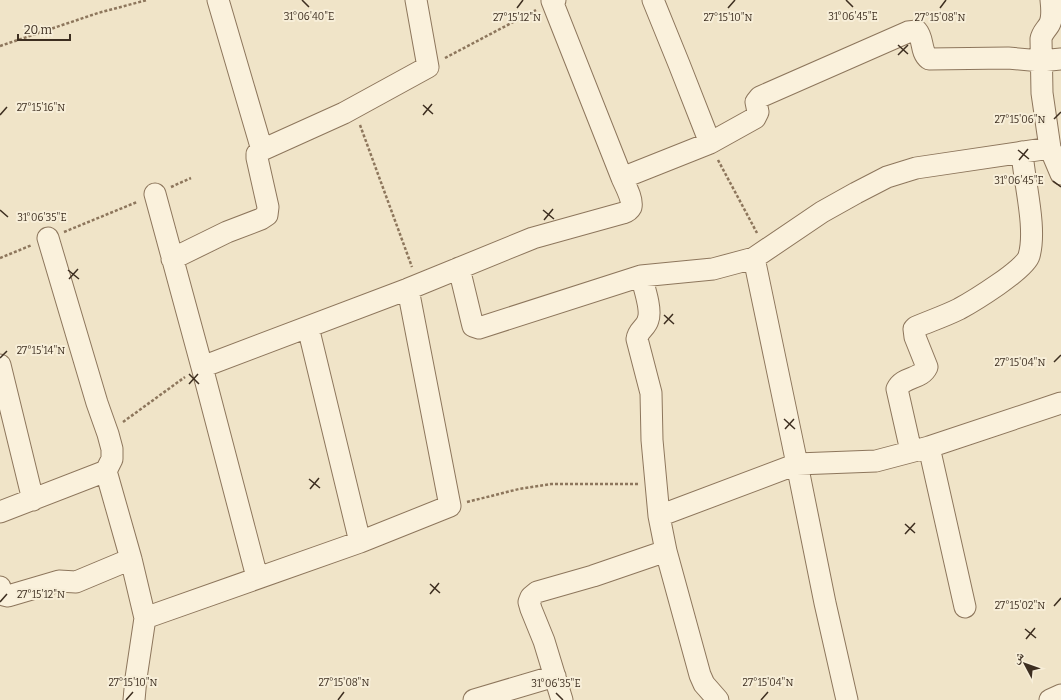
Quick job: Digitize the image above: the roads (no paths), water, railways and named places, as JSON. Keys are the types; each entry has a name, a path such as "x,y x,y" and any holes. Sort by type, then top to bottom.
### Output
{"street":[{"path":"218,0 262,150"},
{"path":"172,259 227,232 261,219 267,215 268,207 257,158 257,154 262,150 354,108 428,67 416,0"},
{"path":"652,0 710,143"},
{"path":"1051,0 1052,19 1042,34 1041,39 1051,60 1042,93 1050,148 1061,174"},
{"path":"202,367 533,238 623,213 628,210 631,206 630,199 554,1"},
{"path":"622,178 710,143 755,118 758,112 756,102 760,97 913,31 917,31 919,34 923,52 928,59 1008,58 1051,60"},
{"path":"459,268 472,322 476,328 641,276 713,269 760,254 822,212 856,193 888,177 916,168 1050,148"},
{"path":"966,607 920,449 898,389 903,382 921,374 927,367 915,338 914,329 916,327 958,309 987,292 1014,272 1029,258 1031,239 1030,210 1022,152"},
{"path":"155,194 257,577"},
{"path":"0,512 106,471 112,459 112,449 108,434 97,403 48,238"},
{"path":"760,254 797,464 825,604 847,700"},
{"path":"641,276 649,313 648,320 645,326 639,331 637,339 651,393 652,440 659,516 666,551 700,675 707,688 718,700"},
{"path":"145,618 257,577 360,542 450,506 413,286"},
{"path":"308,326 360,542"},
{"path":"0,365 33,500"},
{"path":"659,516 797,464 876,461 920,449 1061,403"},
{"path":"106,471 131,559 145,618 134,700"},
{"path":"562,700 544,641 530,609 529,602 531,597 537,592 593,576 666,551"},
{"path":"0,587 1,592 8,596 59,581 76,582 131,559"},
{"path":"474,700 555,676"},
{"path":"1050,700 1061,695"}]}
